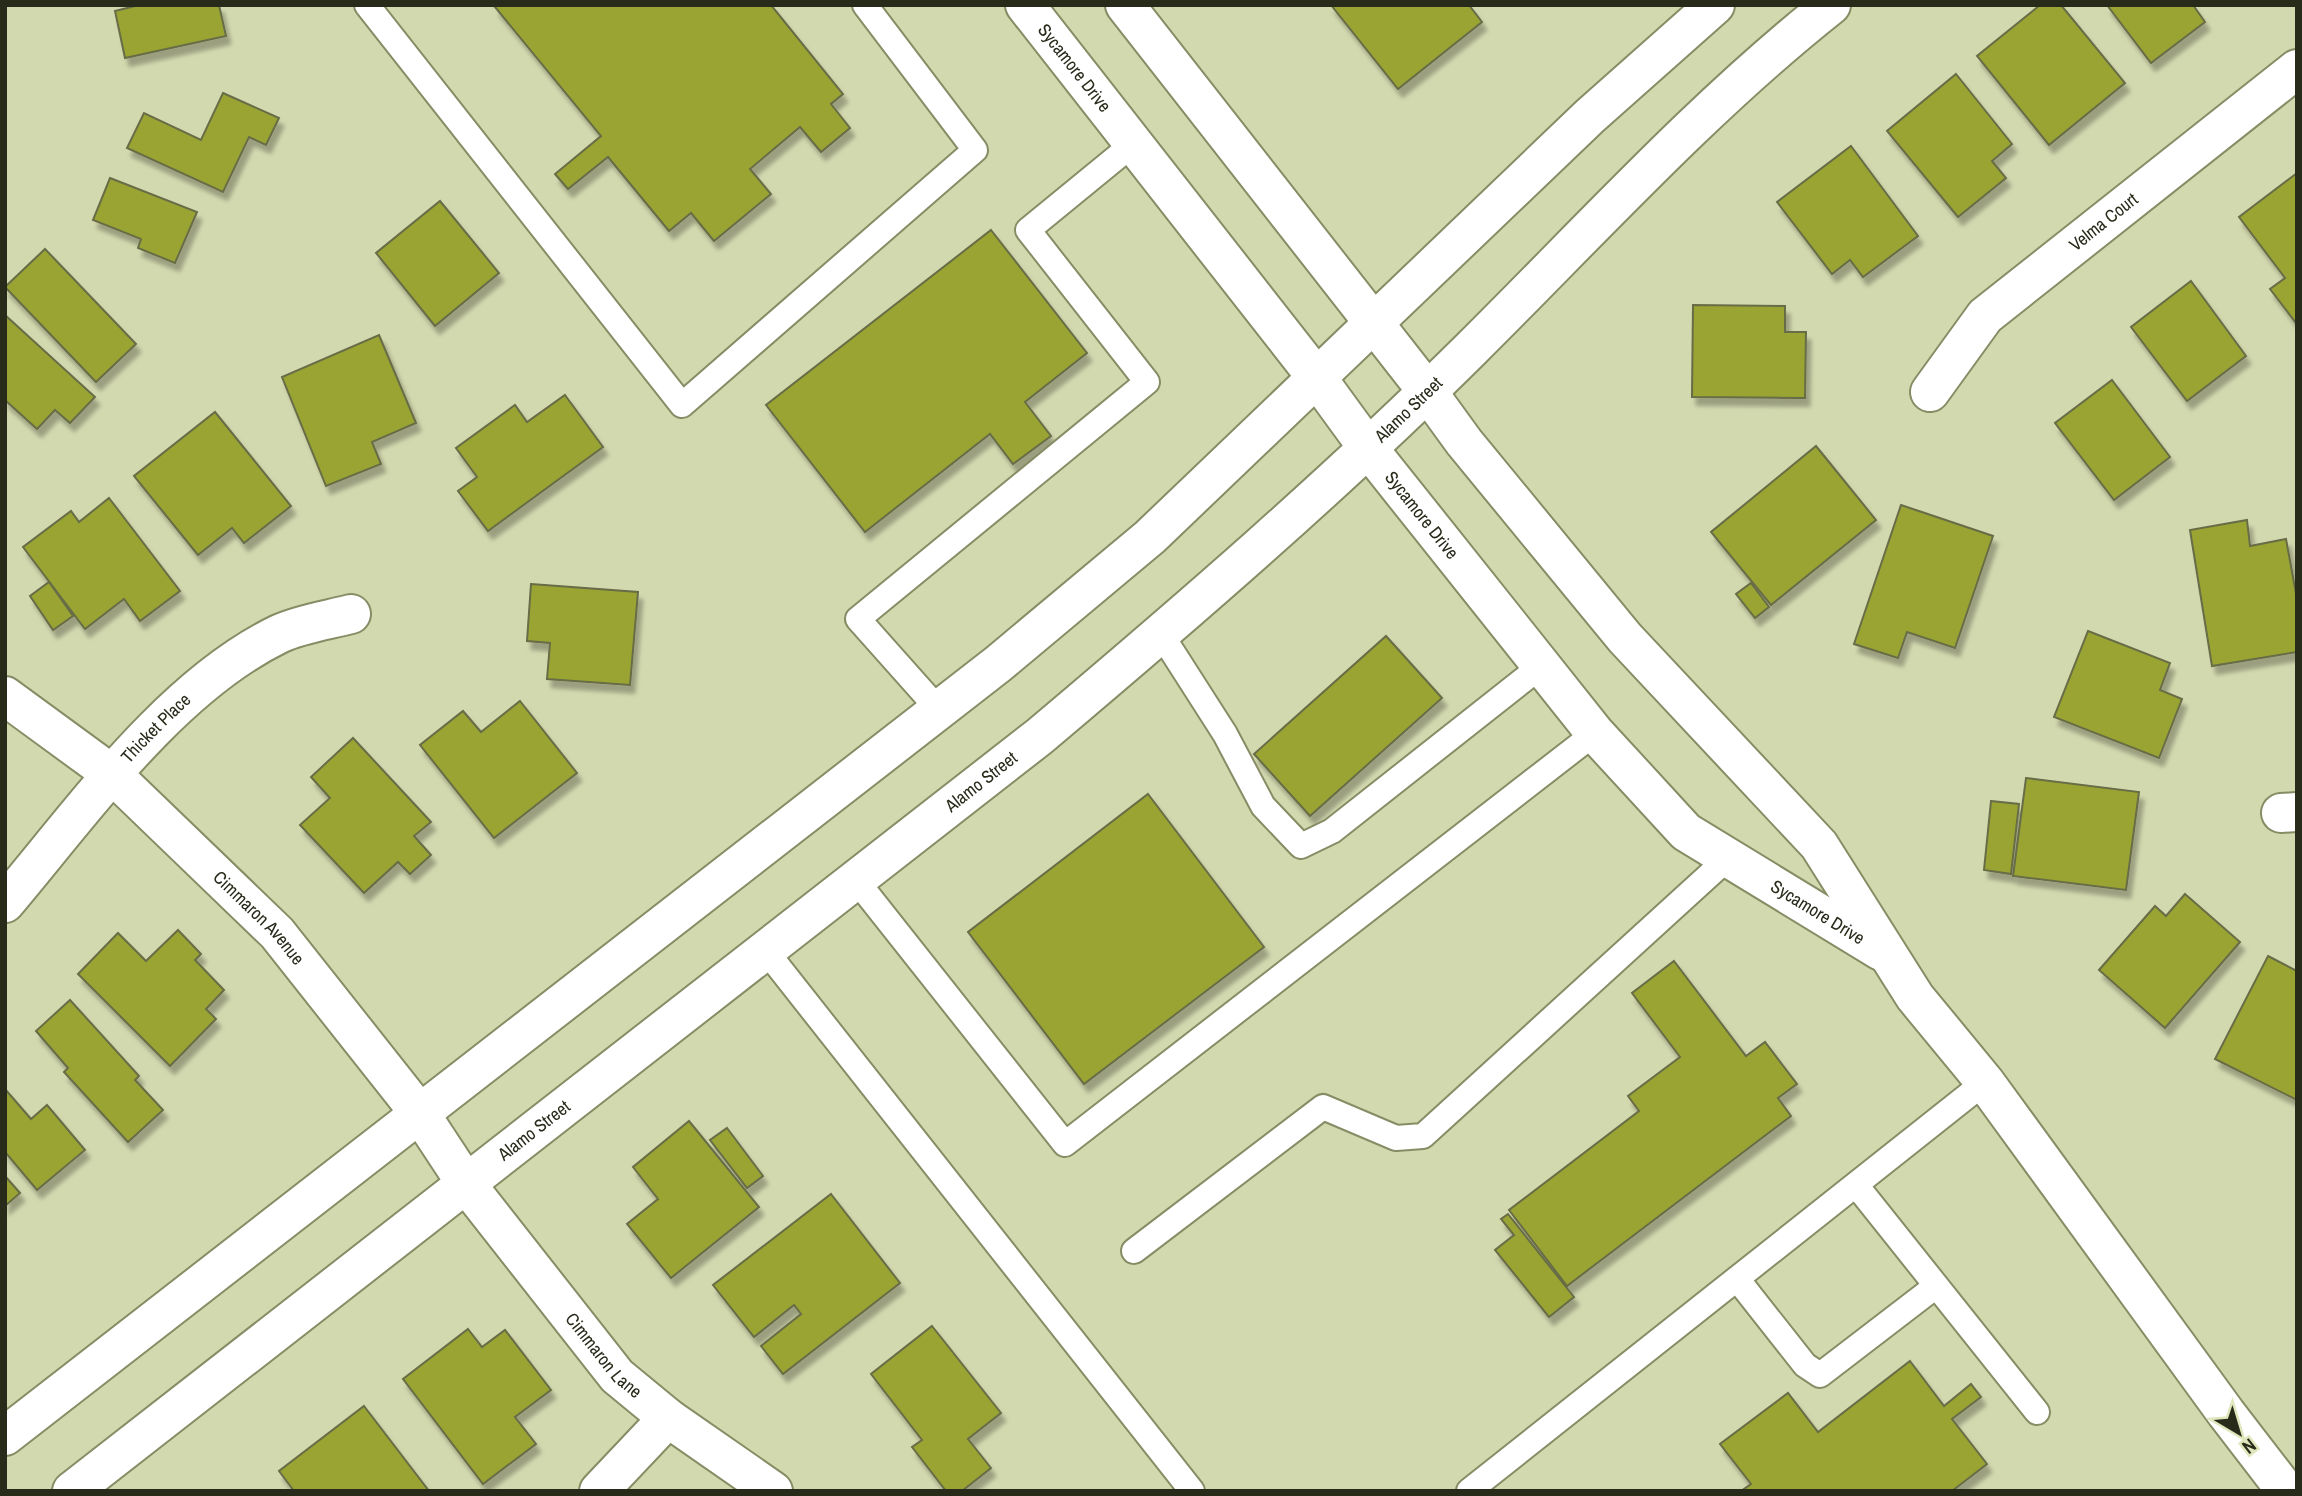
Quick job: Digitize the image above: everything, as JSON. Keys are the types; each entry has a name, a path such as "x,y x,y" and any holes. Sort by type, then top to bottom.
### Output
{"main road":[{"name":"Sycamore Drive","path":"1025,5 1317,377 1368,448 1595,733 1686,832 1886,954"},
{"name":"Sycamore Drive","path":"1125,5 1375,323 1464,442 1625,638 1819,845 1915,997 1985,1082 2286,1491"},
{"path":"5,1436 998,664 1150,537 1590,116 1715,5"},
{"name":"Alamo Street","path":"72,1491 1040,736 1161,634 1368,448 1662,155 1831,5"},
{"name":"Velma Court","path":"1930,392 1985,316 2297,69"},
{"name":"Thicket Place","path":"5,903 113,775 174,709 230,665 280,634 351,614"},
{"name":"Cimmaron Avenue","path":"5,696 113,775 277,933 421,1115 467,1185"},
{"name":"Cimmaron Lane","path":"467,1185 617,1376 668,1419 773,1491"},
{"path":"598,1491 668,1419"}],"lane":[{"path":"367,5 682,405 975,150 864,5"},
{"path":"939,710 858,619 1147,382 1028,230 1133,144"},
{"path":"1161,634 1225,734 1263,806 1301,846 1332,831 1541,666"},
{"path":"856,880 1065,1144 1595,733"},
{"path":"1134,1251 1324,1107 1396,1138 1423,1136 1728,858"},
{"path":"766,951 1192,1491"},
{"path":"1480,1488 1985,1082"},
{"path":"1856,1185 2037,1412"},
{"path":"1738,1280 1804,1365 1820,1375 1936,1286"}],"building":[{"path":"139,5 219,5 226,36 125,58 115,11"},
{"path":"771,5 843,94 831,104 850,128 821,152 800,127 750,169 771,194 714,241 691,213 669,231 608,157 568,189 555,174 601,136 495,7"},
{"path":"1331,5 1469,5 1482,22 1398,89"},
{"path":"2040,5 2061,5 2125,83 2049,145 1977,56"},
{"path":"2107,5 2193,5 2205,22 2151,63"},
{"path":"1956,74 2012,144 1992,161 2006,178 1958,217 1887,131"},
{"path":"223,93 279,118 266,145 249,137 223,192 127,148 144,113 201,140"},
{"path":"1851,146 1918,236 1863,277 1850,260 1832,274 1777,202"},
{"path":"2297,173 2296,323 2270,289 2285,278 2239,217"},
{"path":"110,178 197,212 175,263 138,248 141,239 93,220"},
{"path":"440,201 499,273 435,326 376,253"},
{"path":"991,230 1087,353 1025,402 1051,436 1013,464 990,434 865,532 766,405"},
{"path":"45,249 136,344 96,382 5,287"},
{"path":"2191,281 2246,356 2187,401 2131,327"},
{"path":"1693,305 1785,306 1785,332 1806,332 1805,398 1692,397"},
{"path":"5,315 95,397 70,423 55,410 37,429 5,400"},
{"path":"379,335 416,423 372,442 381,464 326,486 282,377"},
{"path":"2112,380 2170,457 2114,500 2055,423"},
{"path":"565,395 603,447 488,531 458,491 477,477 456,448 515,405 527,422"},
{"path":"215,412 291,506 244,543 232,528 198,555 134,476"},
{"path":"1816,446 1876,520 1771,605 1711,532"},
{"path":"109,498 180,591 140,621 124,599 85,629 23,547 71,511 79,522"},
{"path":"1901,505 1993,536 1955,648 1907,632 1898,658 1854,644"},
{"path":"2247,520 2250,546 2286,539 2297,599 2297,652 2212,666 2190,530"},
{"path":"49,582 73,616 53,630 30,596"},
{"path":"1751,583 1769,607 1755,618 1736,594"},
{"path":"531,584 638,592 630,685 547,679 550,643 527,641"},
{"path":"2088,631 2170,663 2160,690 2182,699 2159,758 2054,717"},
{"path":"1386,636 1442,698 1310,816 1254,754"},
{"path":"520,701 577,773 494,838 420,745 463,711 481,732"},
{"path":"353,738 431,822 414,836 431,855 410,874 398,862 364,893 300,825 330,798 311,777"},
{"path":"2026,778 2139,792 2126,890 2013,876"},
{"path":"1148,794 1264,947 1084,1084 968,932"},
{"path":"1991,801 2019,804 2011,874 1984,870"},
{"path":"2185,894 2240,942 2165,1028 2099,970 2155,906 2166,916"},
{"path":"178,930 201,954 195,960 224,990 206,1009 216,1019 170,1066 78,974 118,933 146,961"},
{"path":"2268,956 2297,971 2297,1100 2215,1059"},
{"path":"1674,961 1746,1056 1765,1042 1797,1084 1778,1098 1791,1116 1567,1286 1509,1210 1639,1111 1628,1096 1680,1057 1632,993"},
{"path":"70,1000 139,1076 135,1080 163,1110 128,1142 64,1072 68,1068 36,1031"},
{"path":"5,1089 31,1119 47,1105 85,1150 37,1190 5,1152"},
{"path":"689,1121 759,1207 671,1278 627,1224 658,1199 633,1167"},
{"path":"727,1128 763,1176 747,1188 710,1140"},
{"path":"5,1176 20,1193 5,1206"},
{"path":"831,1194 900,1283 783,1374 761,1346 801,1314 794,1305 754,1337 713,1285"},
{"path":"1508,1214 1574,1297 1549,1317 1495,1250 1514,1235 1501,1219"},
{"path":"932,1326 1001,1413 968,1439 991,1468 962,1491 946,1491 912,1447 922,1440 871,1374"},
{"path":"468,1329 482,1347 505,1330 551,1390 515,1417 536,1444 483,1484 403,1379"},
{"path":"1910,1361 1944,1406 1971,1384 1981,1397 1952,1419 1987,1464 1952,1491 1741,1491 1751,1484 1720,1444 1788,1393 1818,1432"},
{"path":"364,1406 429,1491 294,1491 279,1471"}]}
